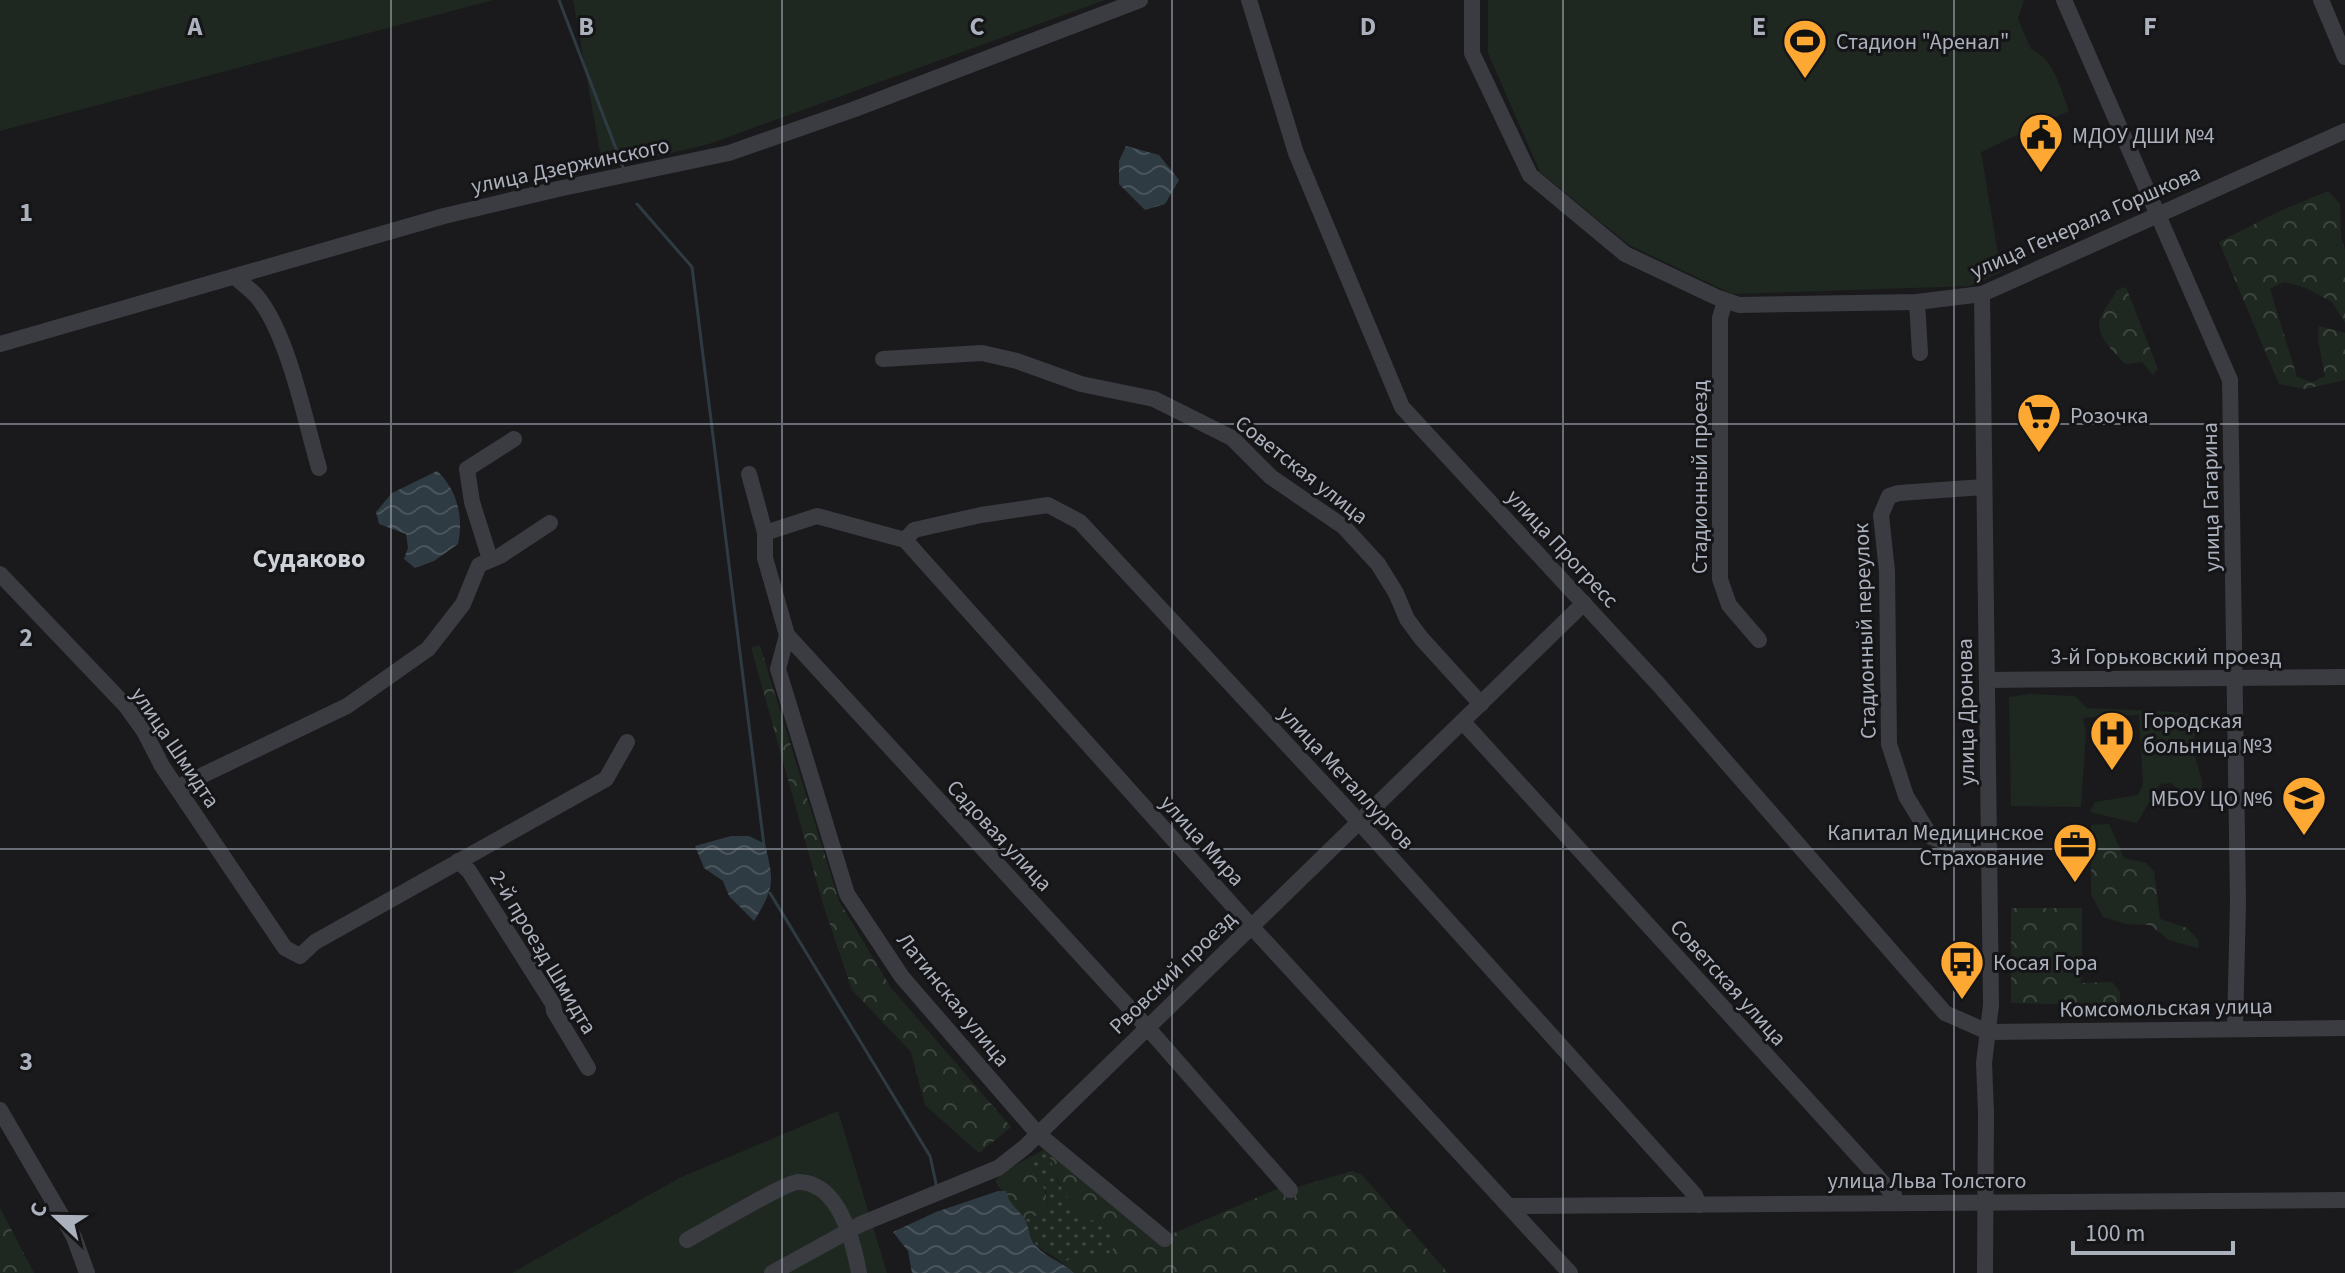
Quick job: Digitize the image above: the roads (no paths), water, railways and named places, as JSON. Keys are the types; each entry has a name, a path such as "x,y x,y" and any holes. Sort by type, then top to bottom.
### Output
{"street":[{"name":"улица Дзержинского","path":"0,344 444,216 729,153 855,109 1140,0"},
{"name":"улица Прогресс","path":"1249,0 1296,153 1402,407 1659,685 1945,1013 1988,1032"},
{"name":"улица Генерала Горшкова","path":"1472,0 1472,53 1530,175 1625,254 1739,305 1917,302 1982,294 2345,131"},
{"name":"улица Гагарина","path":"2064,0 2230,380 2238,902 2235,1028"},
{"path":"2321,0 2345,57"},
{"path":"236,278 264,306 283,347 319,468"},
{"name":"улица Дронова","path":"1982,294 1991,993 1984,1063 1985,1273"},
{"name":"Стадионный проезд","path":"1725,301 1720,318 1720,579 1729,605 1759,640"},
{"path":"1917,302 1920,353"},
{"name":"Советская улица","path":"883,359 982,353 1017,361 1081,384 1154,399 1232,438 1271,477 1344,527 1378,564 1407,619 1421,638 1481,704"},
{"path":"490,559 472,502 467,469 514,439"},
{"name":"Садовая улица","path":"749,474 765,533 765,558 787,635 1146,1026 1290,1190"},
{"name":"Стадионный переулок","path":"1984,487 1899,493 1889,496 1881,515 1887,571 1889,744 1906,796 1931,837 1989,858"},
{"name":"улица Металлургов","path":"905,540 914,530 981,515 1048,505 1080,522 1360,823 1695,1195 1699,1205"},
{"path":"765,533 817,516 905,540"},
{"path":"178,787 347,706 428,649 463,604 479,565 550,523"},
{"name":"улица Мира","path":"905,540 1251,926 1570,1273"},
{"name":"улица Шмидта","path":"0,574 126,706 285,948 300,956 315,942 458,861"},
{"name":"Рвовский проезд","path":"772,1273 854,1228 998,1168 1038,1134 1584,603"},
{"name":"Латинская улица","path":"787,635 778,669 847,894 902,977 1038,1134 1165,1239"},
{"name":"3-й Горьковский проезд","path":"1987,680 2345,677"},
{"name":"Советская улица","path":"1463,722 1894,1195 1895,1202"},
{"path":"458,861 606,779 627,742"},
{"name":"2-й проезд Шмидта","path":"458,861 469,871 553,1004 554,1011 588,1068"},
{"name":"Комсомольская улица","path":"1988,1032 2345,1028"},
{"path":"0,1110 74,1237 87,1273"},
{"path":"687,1240 795,1181 815,1185 827,1192 854,1228 859,1273"},
{"name":"улица Льва Толстого","path":"1510,1206 2345,1200"}],"water":[{"path":"1126,146 1159,155 1179,180 1165,204 1145,210 1119,184 1119,161"},
{"path":"437,471 450,486 457,504 460,524 458,544 434,561 415,568 404,559 408,548 406,534 379,524 376,512 392,493"},
{"path":"731,836 749,836 765,844 771,884 754,921 729,896 723,881 704,868 695,846"},
{"path":"1006,1191 1011,1203 1024,1218 1037,1247 1074,1273 912,1273 908,1251 893,1232 936,1212"}],"waterway":[{"path":"559,0 623,167"},
{"path":"637,204 692,267 764,846"},
{"path":"770,893 930,1156 937,1188"}],"place":[{"name":"Стадион \"Аренал\"","path":"1805,80"},
{"name":"МДОУ ДШИ №4","path":"2041,174"},
{"name":"Розочка","path":"2039,454"},
{"name":"Городская больница №3","path":"2112,772"},
{"name":"МБОУ ЦО №6","path":"2304,837"},
{"name":"Капитал Медицинское Страхование","path":"2075,884"},
{"name":"Косая Гора","path":"1962,1001"}],"district":[{"name":"Судаково","path":"309,558"}]}
